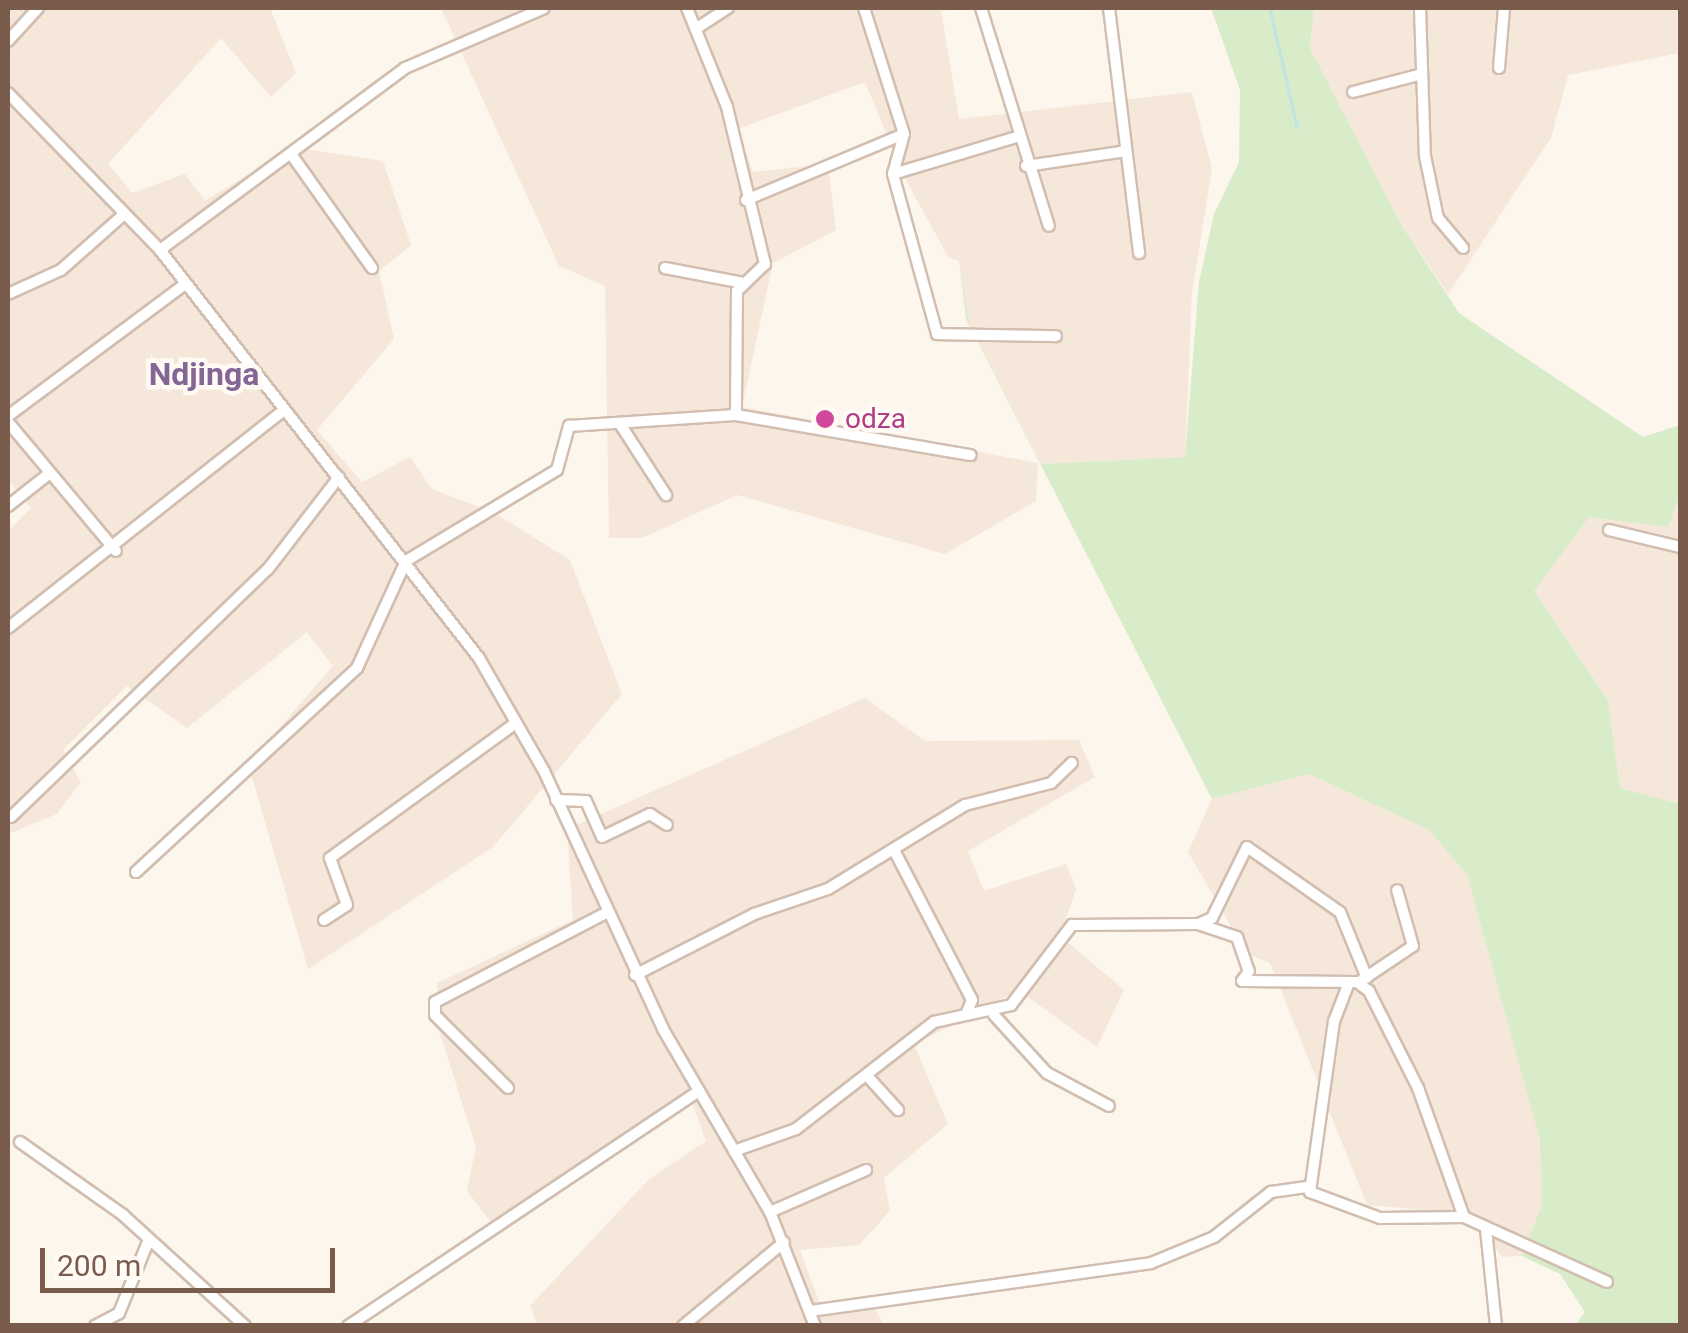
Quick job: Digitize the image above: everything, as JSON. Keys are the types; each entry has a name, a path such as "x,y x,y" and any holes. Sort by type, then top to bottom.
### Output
{"street":[{"path":"8,40 38,8"},
{"path":"160,250 406,68 544,8"},
{"path":"687,8 727,107 746,200 765,264 744,283 736,415"},
{"path":"696,28 728,8"},
{"path":"864,8 904,134 892,174 938,334 1056,336"},
{"path":"981,8 1016,137 1048,226"},
{"path":"1110,8 1139,253"},
{"path":"1420,8 1422,74 1438,218 1463,248"},
{"path":"1500,68 1504,8"},
{"path":"1353,92 1422,74"},
{"path":"8,94 160,250 181,288 406,561 516,723 556,800 604,914 635,974 770,1212 812,1321 1150,1263 1214,1237 1271,1192 1307,1188 1380,1218 1464,1217 1608,1282"},
{"path":"746,200 904,134"},
{"path":"892,174 1016,137"},
{"path":"1026,166 1126,152"},
{"path":"291,154 372,268"},
{"path":"8,294 61,270 123,215"},
{"path":"665,268 744,283"},
{"path":"116,550 8,419 181,288"},
{"path":"8,628 116,550 284,410"},
{"path":"136,872 357,668 406,561 558,470 568,426 736,415 972,456"},
{"path":"620,424 666,495"},
{"path":"8,506 50,473"},
{"path":"11,817 268,569 339,476"},
{"path":"1609,530 1680,547"},
{"path":"324,920 348,906 330,858 516,723"},
{"path":"635,974 894,850 965,805 1051,783 1072,763"},
{"path":"556,800 586,801 602,837 650,814 666,825"},
{"path":"1198,924 1212,918 1247,848 1340,912 1357,982 1307,1188"},
{"path":"894,850 972,1000 966,1015"},
{"path":"994,1015 1072,924 1198,924 1237,937 1249,971 1242,981 1357,982 1413,946 1398,890"},
{"path":"508,1088 435,1015 435,1002 604,914"},
{"path":"1357,982 1378,1004 1418,1088 1464,1217"},
{"path":"734,1152 796,1129 870,1079 934,1022 966,1015 994,1015 1048,1074 1109,1106"},
{"path":"870,1079 898,1110"},
{"path":"348,1326 699,1091"},
{"path":"20,1142 148,1242 245,1326"},
{"path":"770,1212 866,1170"},
{"path":"1486,1230 1496,1326"},
{"path":"95,1326 118,1314 148,1242"},
{"path":"683,1326 784,1242"},
{"path":"118,1314 128,1326"}],"shaded area":[{"path":"8,8 270,8 296,73 271,97 221,38 108,164 132,193 185,174 205,201 293,147 383,161 411,245 379,271 394,339 317,430 362,482 410,457 432,489 495,513 570,560 622,694 493,847 308,969 248,764 333,666 307,632 187,728 127,686 63,750 81,782 57,814 8,834 8,531 31,508 8,480"},
{"path":"441,8 954,8 941,11 959,119 1192,92 1212,169 1192,292 1185,457 1041,464 969,323 959,261 949,258 905,179 865,82 738,129 753,172 828,164 836,230 773,263 742,407 1038,463 1036,501 945,554 737,495 642,538 609,538 605,286 559,266"},
{"path":"1314,8 1680,8 1680,53 1568,75 1551,138 1448,294 1402,226 1310,48"},
{"path":"1680,496 1680,804 1620,788 1608,700 1533,591 1589,517 1668,526"},
{"path":"865,698 925,741 1079,740 1095,777 968,851 984,891 1066,864 1076,889 1060,936 1124,990 1097,1047 1018,990 914,1045 948,1124 884,1178 890,1211 859,1245 800,1250 821,1307 870,1296 883,1325 538,1325 530,1306 648,1180 706,1141 692,1103 493,1225 467,1191 476,1147 437,1024 437,983 573,920 567,829"},
{"path":"1309,774 1429,830 1467,875 1541,1140 1542,1204 1522,1256 1502,1257 1479,1225 1437,1211 1367,1205 1270,963 1247,954 1188,852 1212,799"}],"green space":[{"path":"1211,8 1314,8 1310,48 1402,226 1459,313 1643,437 1680,425 1680,495 1668,527 1589,517 1534,591 1608,700 1620,788 1680,804 1680,1325 1575,1325 1585,1312 1560,1274 1522,1256 1542,1204 1540,1140 1467,875 1429,830 1309,774 1212,799 966,319 959,260 969,323 1041,464 1185,457 1199,282 1214,214 1239,162 1240,90"}],"waterway":[{"path":"1270,8 1297,127"}],"place":[{"name":"odza","path":"825,419"}],"district":[{"name":"Ndjinga","path":"204,374"}]}
